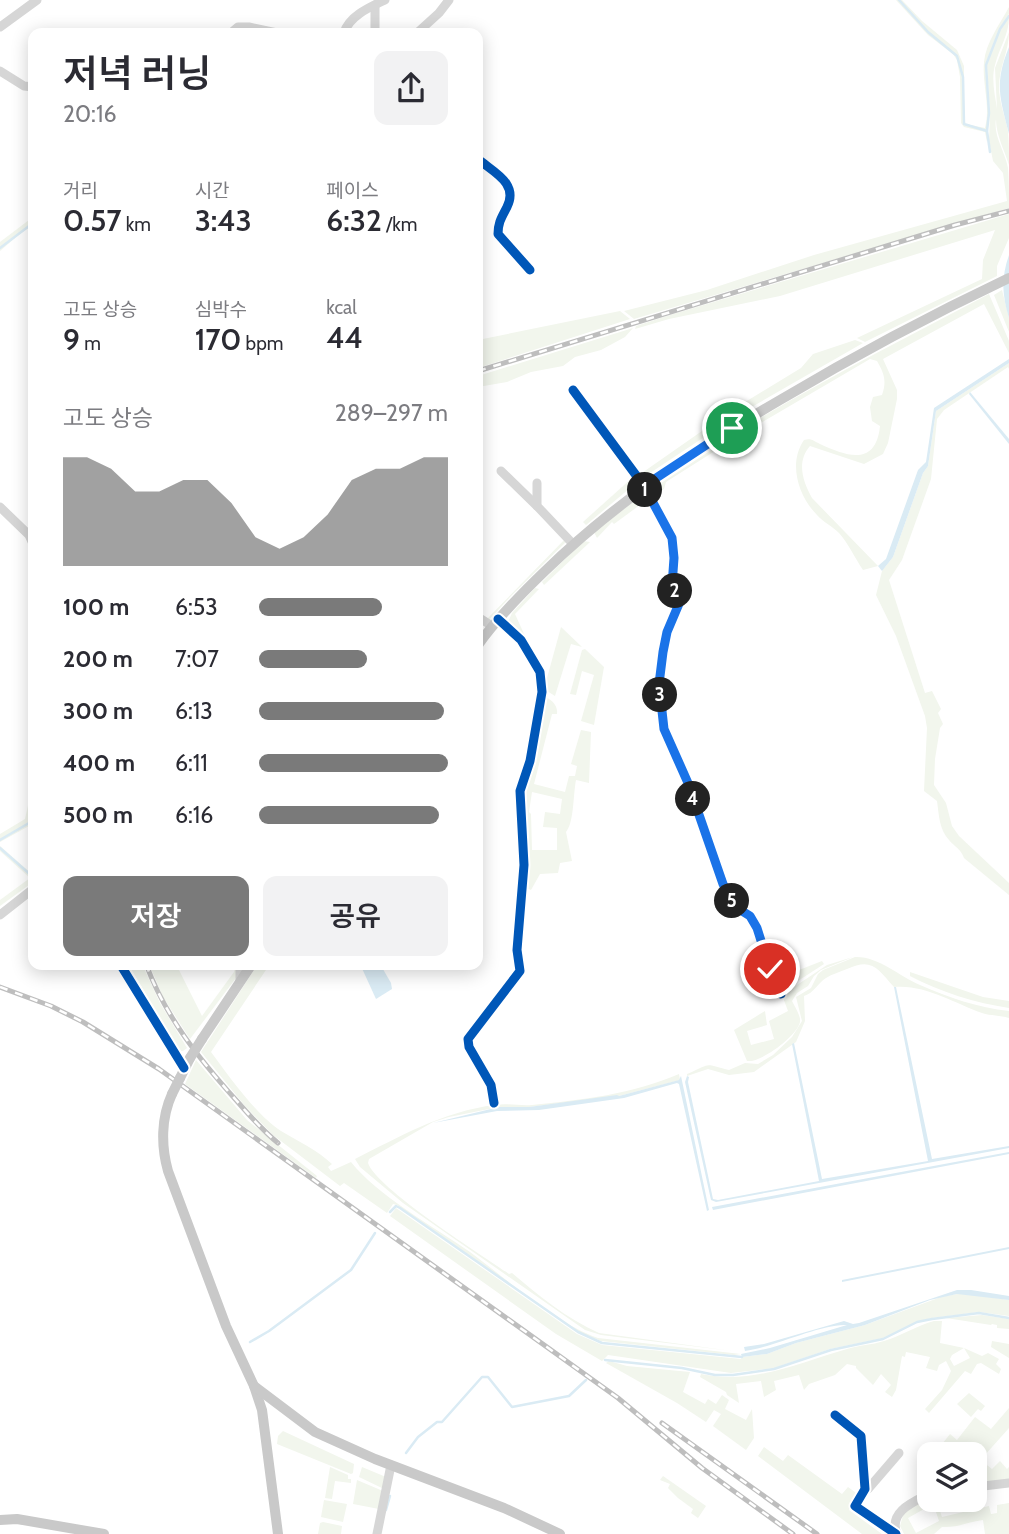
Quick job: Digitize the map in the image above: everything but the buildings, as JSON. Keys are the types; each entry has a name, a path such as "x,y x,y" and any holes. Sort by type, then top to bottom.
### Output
{"main road":[{"path":"483,638 495,622 573,544 644,486 732,428 811,381 900,332 1005,280"},
{"path":"248,970 190,1058 172,1094 166,1112 163,1153 167,1171 226,1326 254,1386 261,1410 278,1534"},
{"path":"254,1386 315,1432 391,1465 504,1508 560,1534"},
{"path":"0,1520 17,1519 76,1532 104,1534"}],"street":[{"path":"0,27 37,0"},
{"path":"346,28 365,9 385,0"},
{"path":"422,28 449,0"},
{"path":"375,5 375,28"},
{"path":"0,71 28,86"},
{"path":"483,163 509,186 510,197 500,218 498,234 530,270"},
{"path":"573,390 644,486 672,538 672,586 681,599 667,632 663,652 659,684 664,729 688,783 723,884 734,906 750,916 757,928 781,994"},
{"path":"500,471 573,544"},
{"path":"537,483 537,506"},
{"path":"0,507 28,533"},
{"path":"483,618 495,622 521,640 540,672 542,692 530,761 520,791 524,865 517,950 520,971 468,1039 469,1047 491,1085 494,1103"},
{"path":"0,915 28,893"},
{"path":"123,970 182,1073"},
{"path":"239,983 240,970"},
{"path":"835,1415 861,1436 865,1489 855,1506 897,1534"},
{"path":"865,1489 868,1489 899,1453"},
{"path":"377,1534 391,1465"},
{"path":"987,1486 1009,1483"},
{"path":"897,1534 896,1520 899,1513 917,1502"}],"shaded area":[{"path":"896,0 902,0 957,50 964,66 964,120 966,124 985,128 987,112 984,70 985,55 990,40 1009,7 1009,14 999,29 985,65 989,114 987,142 985,132 964,127 961,123 957,60 928,35"},
{"path":"1009,17 1007,30 997,59 993,76 997,109 995,68 1009,32 999,87 1008,131 1009,165 996,125 998,137 1008,168 1009,208 634,319 624,311 707,290 814,255 1007,201 1003,173 993,161 989,141 987,65 1000,30"},
{"path":"1009,47 1009,134 1000,81"},
{"path":"1009,214 1009,238 997,266 997,276 865,342 857,338 982,279 983,260 995,230 780,296 669,319 635,329 636,326 670,315"},
{"path":"28,221 28,228 0,251 0,242"},
{"path":"1009,255 1009,318 1003,286"},
{"path":"1002,290 1009,318 1009,332 994,295"},
{"path":"989,294 1009,341 1009,353 984,304 883,359 897,390 897,399 888,443 883,454 864,464 810,446 803,459 802,472 812,498 878,566 863,570 839,533 810,507 800,489 796,469 799,449 804,440 811,440 850,455 867,453 873,448 880,426 872,421 870,407 873,397 882,395 884,385 883,373 877,361 870,359 737,437 666,482 664,489 651,497 648,491 730,436 858,363"},
{"path":"620,311 630,319 483,366 483,339"},
{"path":"633,328 625,337 601,350 575,357 563,366 483,386 483,374"},
{"path":"855,340 863,343 736,416 641,479 639,475 722,417 726,409 732,410 801,368 813,354"},
{"path":"1009,359 1009,363 936,411 928,466 923,473 893,557 882,571 878,566 886,559 918,470 926,462 934,408"},
{"path":"1009,363 1009,369 1008,367 944,410 937,419 931,479 902,560 889,580 925,693 932,691 941,709 938,713 943,724 935,759 934,785 946,803 952,826 959,836 1009,883 1009,895 964,858 949,840 941,827 937,801 924,791 927,728 925,716 896,636 876,595 882,571 893,557 923,473 928,466 936,411"},
{"path":"970,392 1009,439 1009,444 969,394"},
{"path":"632,478 636,483 586,525 583,522"},
{"path":"645,493 648,499 614,524 612,522 597,538 594,532"},
{"path":"565,539 567,541 488,621 486,620"},
{"path":"583,541 590,542 544,585 542,582"},
{"path":"535,588 539,589 515,614 535,658 508,622 512,613"},
{"path":"561,627 582,647 571,644 555,696 544,689"},
{"path":"585,649 604,667 594,725 581,721 594,675 582,671 576,695 570,694 582,650"},
{"path":"543,695 555,705 557,714 552,714 534,784 565,792 569,776 575,776 577,766 571,764 581,730 591,732 589,783 576,780 572,816 566,832 572,861 560,863 558,873 540,874 531,890 524,887 523,787","holes":["532,792 562,799 560,814 545,812 543,827 557,828 557,850 532,850 529,812"]},
{"path":"28,806 28,827 0,842 0,834 25,819"},
{"path":"0,846 28,871 28,876 0,851"},
{"path":"28,879 28,886 0,906 0,900"},
{"path":"853,957 821,970 814,976 808,986 797,993 792,1001 800,1020 797,1028 786,1041 769,1053 747,1061 734,1030 765,1011 767,1025 747,1031 751,1045 774,1039 769,1021 788,1011 782,995 827,965"},
{"path":"855,957 880,963 920,985 952,998 1009,1011 1009,1018 982,1013 917,988 894,987 879,970 863,964 828,977 804,996 805,1021 796,1042 754,1072 729,1075 708,1069 687,1076 708,1065 729,1070 745,1063 758,1064 773,1055 792,1037 802,1021 796,997 811,988 823,970"},
{"path":"822,961 824,964 781,992 776,979"},
{"path":"132,970 145,970 160,1003 187,1048 180,1051"},
{"path":"152,970 179,970 202,1016 236,970 236,978 190,1039 163,997"},
{"path":"254,970 266,970 211,1052 243,1094 272,1124 332,1164 328,1167 331,1171 351,1162 391,1198 470,1252 522,1292 397,1205 393,1204 387,1213 344,1183 340,1186 273,1135 245,1106 201,1052"},
{"path":"363,970 383,970 391,983 392,989 376,999"},
{"path":"910,972 983,997 1009,1001 1009,1008 946,992 910,976"},
{"path":"894,987 932,1159 1009,1148 716,1202 711,1200 685,1082 687,1076 713,1199 819,1181 792,1044 794,1043 822,1179 928,1161"},
{"path":"196,1060 247,1120 317,1176 316,1178 185,1084"},
{"path":"679,1074 680,1080 619,1096 529,1107 499,1107 449,1117 433,1122 369,1159 368,1163 390,1189 409,1205 509,1274 512,1273 553,1306 587,1327 599,1333 732,1351 601,1335 585,1330 403,1203 360,1167 355,1159 422,1126 440,1119 458,1113 476,1108 504,1104 532,1105 607,1095 644,1087"},
{"path":"681,1076 709,1210 707,1211 677,1083 624,1098 539,1110 497,1111 433,1123 499,1107 529,1107 619,1096 679,1080"},
{"path":"1009,1152 713,1210 712,1207"},
{"path":"396,1208 577,1334 602,1345 741,1359 865,1325 941,1297 963,1293 1009,1300 1009,1316 979,1312 932,1318 916,1322 883,1338 830,1349 774,1368 731,1373 608,1355 602,1361 556,1334 390,1216"},
{"path":"1009,1249 842,1282 842,1280"},
{"path":"957,1290 1009,1296 1009,1300 957,1294 930,1300 865,1325 796,1343 767,1354 742,1357 741,1354 847,1325 825,1328 757,1349 745,1351 744,1347 764,1344 844,1321 859,1323"},
{"path":"982,1315 1009,1319 1009,1329 946,1318"},
{"path":"562,1320 598,1338 741,1354 601,1341 579,1332"},
{"path":"942,1321 940,1343 964,1348 982,1356 988,1353 999,1359 996,1364 1001,1369 999,1374 981,1363 977,1364 971,1374 965,1371 929,1413 925,1409 942,1390 951,1371 946,1361 939,1365 937,1371 926,1368 930,1357 906,1352 905,1357 902,1356 896,1390 892,1397 885,1392 891,1385 881,1374 873,1385 856,1366 847,1364 835,1375 809,1384 804,1390 799,1375 774,1381 776,1390 764,1397 761,1381 736,1384 739,1403 700,1377 701,1374 738,1377 775,1371 884,1341 927,1323","holes":["964,1348 970,1358 954,1366 950,1359"]},
{"path":"992,1341 1009,1344 1009,1358 991,1347"},
{"path":"609,1361 627,1366 690,1372 683,1392 705,1404 708,1399 716,1404 722,1395 729,1400 725,1409 746,1420 752,1409 754,1438 746,1450 713,1426 721,1414 714,1410 706,1422 606,1363"},
{"path":"969,1393 985,1406 971,1417 957,1404"},
{"path":"1009,1408 1009,1428 987,1453 987,1442 944,1442 950,1434 957,1440 975,1417 991,1429"},
{"path":"283,1431 354,1464 353,1473 277,1444 278,1436"},
{"path":"764,1447 783,1461 788,1455 842,1494 848,1487 859,1495 849,1510 882,1534 862,1534 758,1456"},
{"path":"1000,1461 1007,1469 1009,1467 1009,1480 987,1483 987,1465 992,1469"},
{"path":"330,1467 351,1479 351,1483 335,1481 332,1499 325,1498"},
{"path":"362,1467 386,1477 384,1489 359,1477"},
{"path":"663,1476 706,1506 698,1518 691,1513 693,1509 668,1488 670,1484 660,1480"},
{"path":"357,1480 383,1491 379,1509 353,1504"},
{"path":"324,1500 347,1504 343,1522 321,1517"},
{"path":"1009,1503 1009,1534 985,1534 983,1520 942,1527 934,1534 904,1534 900,1526 904,1512 917,1504 919,1512 908,1518 916,1533 939,1521 936,1512 940,1512 942,1517 963,1512 987,1512 989,1506 991,1514 997,1513 997,1505"},
{"path":"320,1523 342,1526 341,1534 318,1534"}],"waterway":[{"path":"899,0 928,32 957,56 963,77 964,124 987,131"},
{"path":"990,152 986,65 1000,29 1009,16"},
{"path":"0,248 28,227"},
{"path":"0,840 28,824"},
{"path":"0,848 28,873"},
{"path":"390,1212 396,1206 400,1208 578,1332 602,1343 742,1357"},
{"path":"250,1342 351,1270 375,1233"},
{"path":"605,1360 733,1375 774,1369 831,1350 883,1339 917,1322 979,1313 1009,1318"},
{"path":"406,1453 418,1437 437,1422 442,1422 482,1377 488,1377 512,1407 569,1396 586,1380"},
{"path":"386,1510 390,1496"}],"railway":[{"path":"483,369 955,225 1009,211"},
{"path":"149,970 173,1019 196,1053 251,1117 278,1143"},
{"path":"0,987 51,1006 83,1022 159,1069 618,1398 702,1468 793,1534"},
{"path":"662,1423 817,1534"}],"cycle path":[{"path":"483,163 503,179 510,191 510,199 498,234 530,270"},
{"path":"573,390 644,486 672,538 672,586 681,599 667,632 663,652 659,684 664,729 688,783 723,884 734,906 750,916 757,927 781,994"},
{"path":"494,1103 491,1085 469,1047 468,1039 520,971 517,950 524,865 520,791 530,761 542,692 540,672 521,640 498,619"},
{"path":"124,970 184,1068"},
{"path":"835,1415 861,1436 865,1489 855,1506 896,1534"}],"route":[{"path":"732,428 644,486 672,538 672,586 681,599 667,632 663,652 659,684 664,729 688,783 723,884 734,906 750,916 757,928 770,969"}]}
